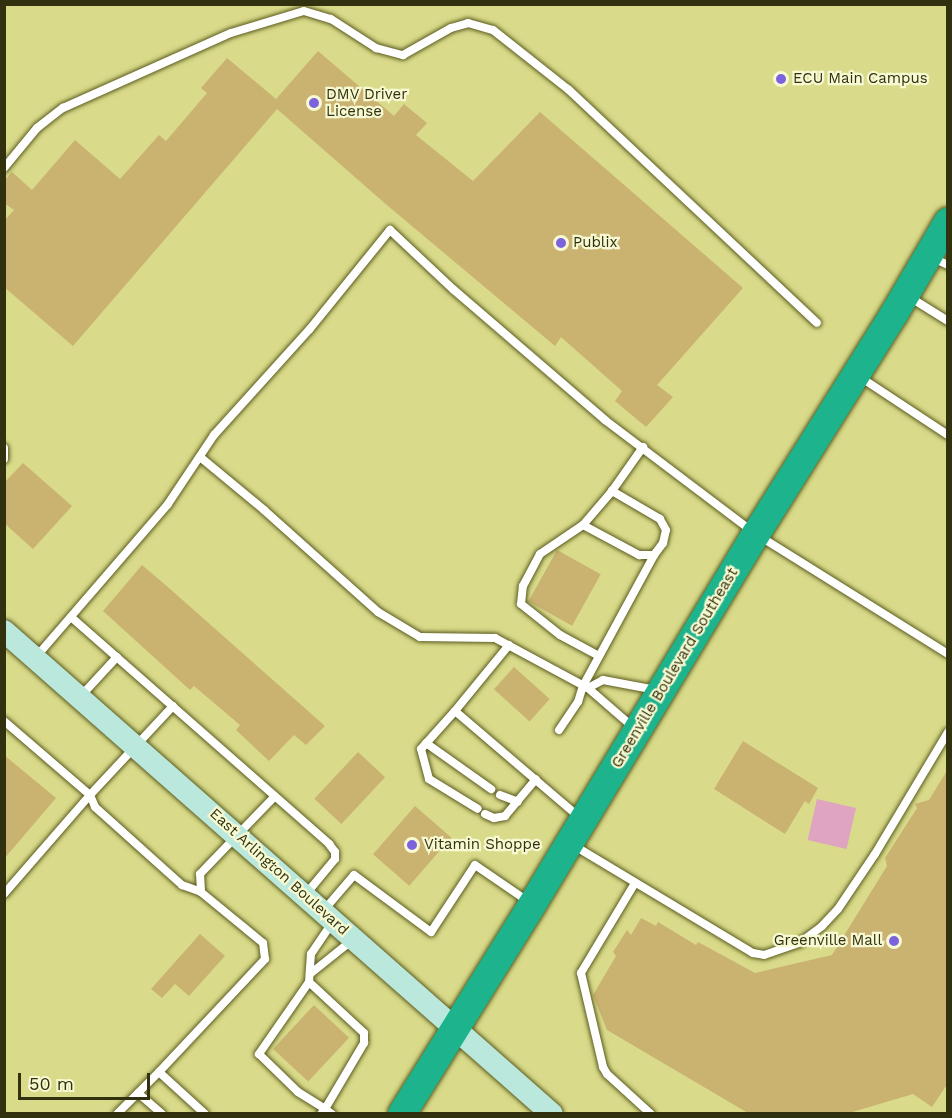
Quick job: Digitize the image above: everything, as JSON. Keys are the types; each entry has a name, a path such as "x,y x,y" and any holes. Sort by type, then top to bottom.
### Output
{"highway":[{"name":"Greenville Boulevard Southeast","path":"402,1113 532,905 756,534 904,295 937,260 948,222"}],"main road":[{"name":"East Arlington Boulevard","path":"4,631 552,1113"}],"lane":[{"path":"4,168 37,128 63,108 231,33 304,11 331,19 376,48 404,55 451,28 468,23 493,30 569,90 818,323"},
{"path":"36,658 168,504 214,435 296,345 390,230 454,291 605,420 756,534 948,654"},
{"path":"904,295 948,321"},
{"path":"856,375 948,435"},
{"path":"599,656 560,635 521,604 523,586 540,554 583,525 612,491 643,447"},
{"path":"4,448 4,459"},
{"path":"200,457 264,510 378,612 420,637 495,638 586,687 637,731"},
{"path":"559,730 578,702 599,656 654,555 663,543 666,530 660,519 612,491"},
{"path":"583,525 639,555 654,555"},
{"path":"71,617 275,796 335,852 335,859 305,895"},
{"path":"508,645 421,749 429,778 494,818 505,816 536,779"},
{"path":"80,697 117,657"},
{"path":"586,687 603,680 662,691"},
{"path":"4,894 90,795 173,706"},
{"path":"454,711 536,779 576,832 635,883 759,955 801,942 822,926 838,909 875,854 948,732"},
{"path":"4,721 90,795 95,807 182,885 201,892 263,943 265,958 159,1072 117,1113"},
{"path":"426,743 490,789"},
{"path":"500,795 518,802"},
{"path":"201,892 200,874 275,796"},
{"path":"354,939 309,978 259,1054 298,1092 326,1112 364,1043 364,1033 309,978 311,954 328,916 354,874 431,932 475,865 532,905"},
{"path":"635,883 581,973 603,1067 607,1074 651,1113"},
{"path":"159,1072 206,1113"},
{"path":"138,1093 162,1113"}],"shaded area":[{"path":"817,799 856,808 847,849 808,840"}],"building":[{"path":"318,51 394,116 404,104 427,123 416,135 473,181 540,112 743,288 657,385 673,397 646,427 615,401 622,391 561,337 555,346 388,206 277,109 73,346 4,287 4,221 14,210 4,203 4,181 12,172 32,190 75,140 120,179 159,135 166,141 207,93 201,88 227,58 276,99"},
{"path":"23,463 72,506 33,549 4,523 4,483"},
{"path":"557,550 601,574 572,626 528,602"},
{"path":"142,565 325,726 306,745 294,735 269,761 236,730 240,725 194,686 190,690 103,611"},
{"path":"514,667 550,699 530,721 494,689"},
{"path":"743,741 818,788 809,804 805,801 785,834 714,789"},
{"path":"358,752 385,777 341,824 314,799"},
{"path":"4,755 56,798 4,859"},
{"name":"Greenville Mall","path":"948,769 948,1083 932,1107 913,1094 849,1113 748,1113 607,1030 593,995 616,956 613,952 627,930 631,935 641,918 656,926 658,922 696,945 698,942 755,973 832,955 887,866 885,858 917,808 915,804 929,800"},
{"name":"Vitamin Shoppe","path":"415,806 451,837 409,886 373,854"},
{"path":"200,934 225,956 189,996 175,984 162,998 151,989"},
{"path":"314,1005 349,1038 308,1082 273,1049"}],"place":[{"name":"ECU Main Campus","path":"781,79"},
{"name":"DMV Driver License","path":"314,103"},
{"name":"Publix","path":"561,243"},
{"name":"Vitamin Shoppe","path":"412,845"},
{"name":"Greenville Mall","path":"894,941"}]}
